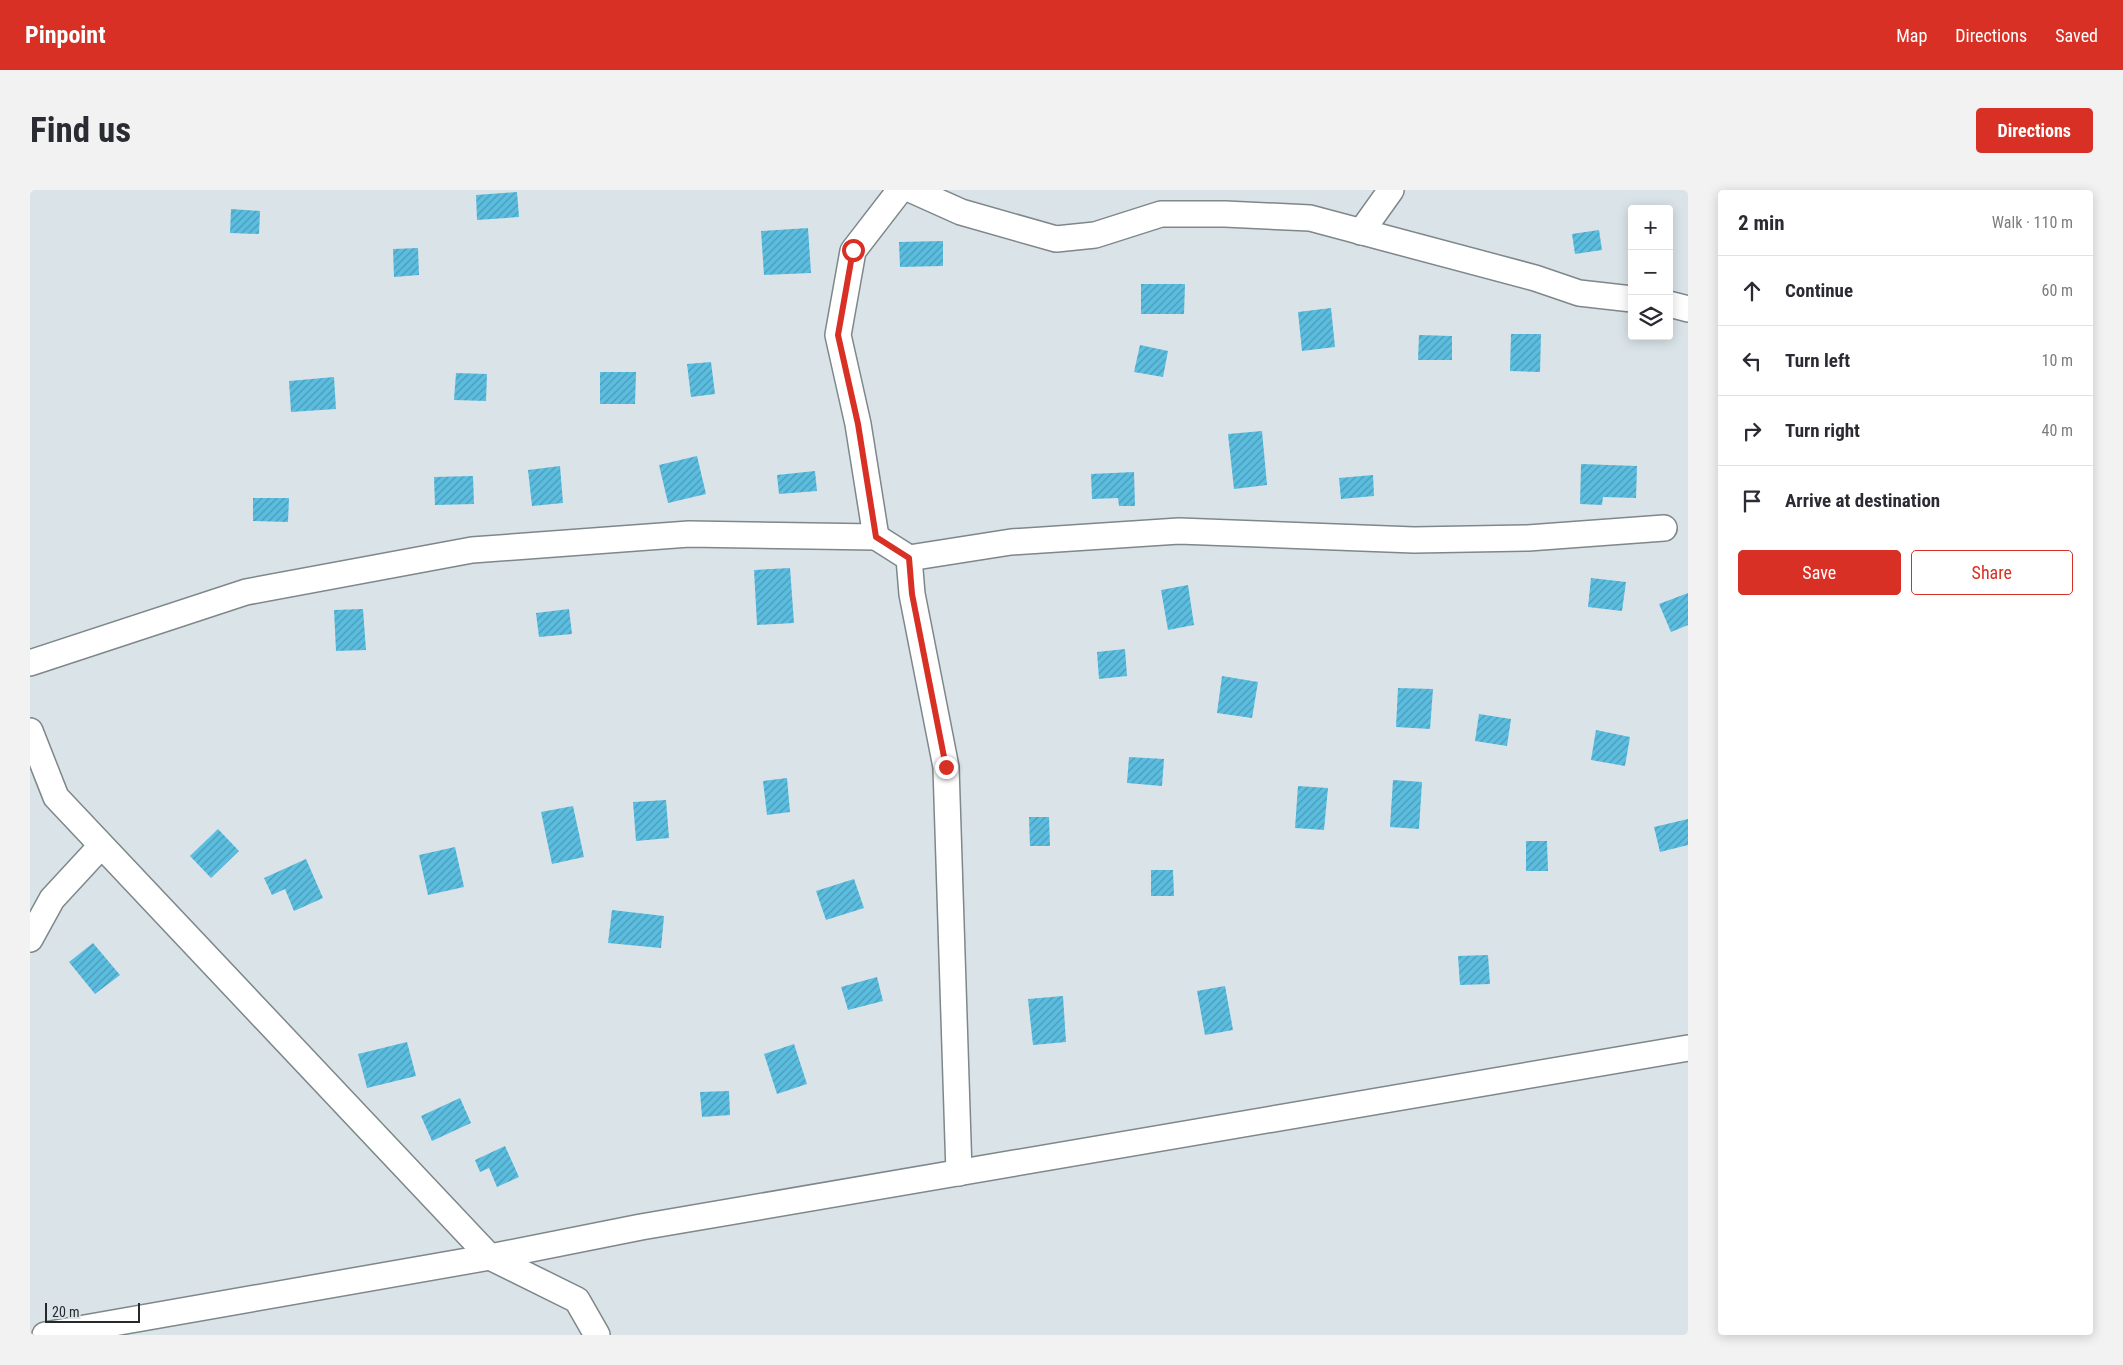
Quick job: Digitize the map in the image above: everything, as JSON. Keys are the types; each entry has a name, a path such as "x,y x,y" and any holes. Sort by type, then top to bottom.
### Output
{"street":[{"path":"876,537 858,424 838,335 853,250 900,190"},
{"path":"912,190 961,212 1056,240 1095,235 1161,214 1225,214 1310,218 1535,278 1579,293 1628,299"},
{"path":"1361,232 1391,190"},
{"path":"1673,305 1688,309"},
{"path":"30,663 246,592 472,550 690,534 876,537 909,558 1011,542 1179,531 1414,540 1528,538 1664,528"},
{"path":"909,558 912,594 946,767 959,1173"},
{"path":"30,731 56,797 490,1258 577,1300 597,1335"},
{"path":"30,939 52,899 102,846"},
{"path":"45,1335 490,1258 641,1228 1688,1048"}],"building":[{"path":"517,192 519,217 477,220 476,195"},
{"path":"231,209 260,211 259,234 230,233"},
{"path":"808,228 811,273 764,275 761,231"},
{"path":"1599,230 1602,250 1575,254 1572,234"},
{"path":"943,241 943,266 900,267 899,242"},
{"path":"418,248 419,275 394,277 393,249"},
{"path":"1141,284 1185,284 1184,314 1141,314"},
{"path":"1331,308 1335,347 1302,351 1298,312"},
{"path":"1511,334 1541,334 1540,372 1510,371"},
{"path":"1419,335 1452,336 1452,360 1418,360"},
{"path":"1140,345 1168,351 1163,377 1134,372"},
{"path":"711,362 715,394 691,397 687,364"},
{"path":"600,372 636,372 635,404 600,404"},
{"path":"456,373 487,374 486,401 454,400"},
{"path":"334,377 336,409 291,412 289,381"},
{"path":"1262,431 1267,485 1234,489 1228,434"},
{"path":"697,456 706,494 668,503 659,465"},
{"path":"1581,464 1637,466 1636,498 1603,497 1602,505 1580,504"},
{"path":"560,466 563,503 532,506 528,470"},
{"path":"815,471 817,491 779,494 777,475"},
{"path":"1134,472 1135,506 1119,506 1118,498 1092,499 1091,474"},
{"path":"1373,475 1374,496 1341,499 1339,478"},
{"path":"473,476 474,504 435,505 434,477"},
{"path":"253,498 289,498 288,522 253,521"},
{"path":"790,568 794,623 757,625 754,570"},
{"path":"1591,578 1626,582 1622,611 1588,607"},
{"path":"1188,585 1194,625 1168,630 1161,590"},
{"path":"1688,593 1688,625 1671,632 1659,604"},
{"path":"363,609 366,650 336,651 334,610"},
{"path":"569,609 572,634 539,637 536,613"},
{"path":"1125,649 1127,676 1099,679 1097,652"},
{"path":"1222,676 1258,682 1252,718 1217,713"},
{"path":"1398,688 1433,689 1430,729 1396,727"},
{"path":"1479,714 1511,719 1507,746 1475,741"},
{"path":"1596,730 1630,737 1625,766 1591,760"},
{"path":"1129,757 1164,759 1162,786 1127,783"},
{"path":"787,778 790,812 767,815 763,781"},
{"path":"1393,780 1422,782 1419,829 1390,827"},
{"path":"1298,786 1328,788 1324,830 1295,828"},
{"path":"666,800 669,838 636,841 633,802"},
{"path":"573,806 584,857 552,864 541,812"},
{"path":"1029,817 1049,817 1050,846 1030,846"},
{"path":"1688,819 1688,845 1660,852 1654,827"},
{"path":"218,829 239,851 211,878 190,856"},
{"path":"1526,841 1547,841 1548,871 1526,871"},
{"path":"455,847 464,887 428,895 419,855"},
{"path":"306,859 323,898 294,911 285,889 272,895 264,878"},
{"path":"1151,870 1173,870 1174,896 1151,896"},
{"path":"854,879 864,908 826,920 816,891"},
{"path":"612,910 664,916 661,948 608,943"},
{"path":"93,943 120,975 95,994 69,962"},
{"path":"1488,955 1490,984 1460,985 1458,956"},
{"path":"877,977 883,1001 848,1010 841,987"},
{"path":"1225,986 1233,1030 1205,1035 1197,991"},
{"path":"1063,996 1066,1042 1033,1045 1028,999"},
{"path":"407,1042 416,1076 367,1088 358,1054"},
{"path":"794,1044 807,1084 777,1094 764,1054"},
{"path":"729,1091 730,1115 702,1117 700,1092"},
{"path":"460,1098 471,1123 432,1141 421,1116"},
{"path":"505,1146 519,1177 497,1187 489,1168 480,1172 475,1160"}],"route":[{"path":"853,250 838,335 858,424 876,537 909,558 912,594 946,767"}]}
